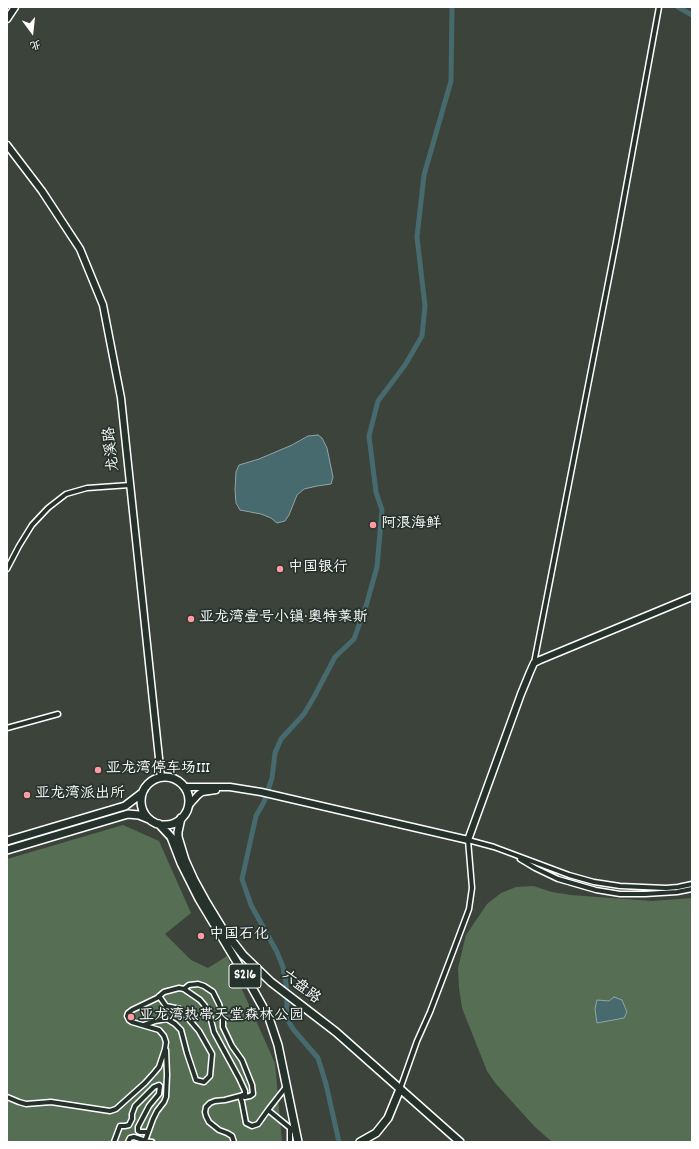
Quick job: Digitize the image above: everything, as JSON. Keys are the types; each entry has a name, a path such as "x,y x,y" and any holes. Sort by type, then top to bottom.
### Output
{"main road":[{"path":"7,841 125,806 142,793 153,780 161,777 170,777 185,787 189,796 189,805"},
{"path":"142,793 141,803 144,812 150,820"},
{"name":"S216","path":"182,818 188,810 189,805"},
{"name":"S216","path":"7,850 128,814 139,815 159,824 171,837 181,863 199,899 269,1018 278,1045 293,1130 298,1142"},
{"path":"159,824 171,824 182,818"},
{"name":"六盘路","path":"182,818 178,832 179,843 194,880 222,928 243,955 276,986 336,1032 460,1142"},
{"path":"360,1142 376,1132 388,1118 400,1089"}],"street":[{"path":"7,19 15,7"},
{"path":"400,1089 417,1041 430,1012 469,909 472,888 468,840 534,663 616,242 659,7"},
{"name":"龙溪路","path":"7,146 42,191 80,248 103,305 121,398 161,777"},
{"path":"7,569 32,525 48,508 66,494 87,488 130,485"},
{"path":"534,663 692,597"},
{"path":"7,728 58,714"},
{"path":"185,787 230,787 261,792 482,843 569,875 608,885 672,888 692,884"},
{"path":"189,805 195,797 202,792 230,787"},
{"path":"509,852 535,868 558,879 596,890 620,894 645,894 677,892 692,889"},
{"path":"184,989 189,985 198,984 204,986 212,992 219,1004 223,1017 223,1027 232,1046 242,1060 252,1085 252,1094 250,1096 240,1096"},
{"path":"143,1141 155,1115 166,1097 166,1042 164,1036 159,1030 132,1022 127,1016 132,1010 164,992 179,988 184,989 200,1000 205,1006 210,1016 214,1032 246,1091 245,1094 240,1096 215,1101 206,1107 206,1116 213,1126 232,1136 234,1142"},
{"path":"144,1025 167,1019 175,1024 181,1030 196,1080 204,1082 210,1076 212,1054 199,1030 180,1008 166,1006 159,996"},
{"path":"7,1098 26,1104 51,1102 113,1110 122,1104 145,1083 159,1067 166,1042"},
{"path":"114,1142 120,1126 129,1125 135,1106 154,1087 159,1085 159,1094 149,1106 138,1127 138,1131 147,1132"},
{"path":"240,1096 246,1123 252,1126 258,1124 286,1086"},
{"path":"268,1110 293,1130 290,1142"},
{"path":"128,1142 130,1138 134,1137 143,1141 152,1142"}],"green space":[{"name":"亚龙湾热带天堂森林公园","path":"123,825 159,841 191,913 165,934 191,960 208,968 227,956 275,1063 282,1142 7,1142 7,859"},
{"path":"533,886 552,892 571,895 652,901 692,898 692,1142 552,1142 535,1127 496,1084 487,1071 462,1008 458,968 466,935 487,904 501,893 516,887"}],"water":[{"path":"318,435 322,438 327,448 333,477 331,484 304,489 297,495 285,521 277,523 271,518 261,514 240,510 236,503 235,490 236,472 239,465 259,459 292,445 308,436"},
{"path":"614,997 622,1000 627,1012 624,1018 597,1023 595,1009 597,1000 609,1001"}],"waterway":[{"path":"339,1142 326,1084 318,1058 293,1029 286,1017 286,984 283,967 277,952 251,905 242,879 256,816 264,802 272,778 275,753 281,739 304,714 335,657 354,639 366,606 377,567 382,510 376,492 369,436 378,401 405,365 422,336 425,306 417,237 424,175 451,81 452,7"},
{"path":"678,7 692,15"}],"place":[{"name":"阿浪海鲜","path":"373,525"},
{"name":"中国银行","path":"280,569"},
{"name":"亚龙湾壹号小镇·奥特莱斯","path":"191,619"},
{"name":"亚龙湾停车场III","path":"98,770"},
{"name":"亚龙湾派出所","path":"27,795"},
{"name":"中国石化","path":"201,936"},
{"name":"亚龙湾热带天堂森林公园","path":"131,1017"}]}
